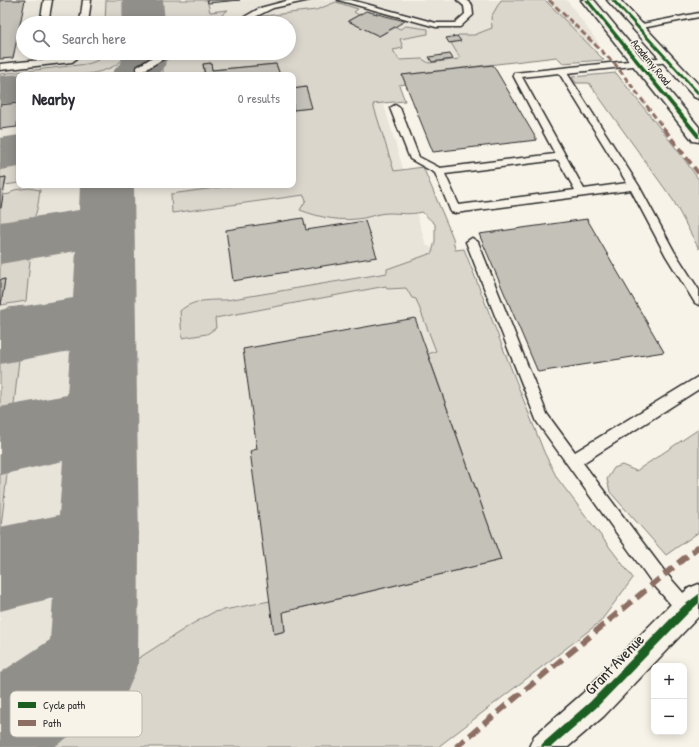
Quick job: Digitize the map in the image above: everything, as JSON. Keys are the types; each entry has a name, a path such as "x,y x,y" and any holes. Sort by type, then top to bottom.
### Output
{"main road":[{"name":"Academy Road","path":"588,0 699,137"},
{"name":"Academy Road","path":"614,0 699,94"},
{"name":"Grant Avenue","path":"545,747 593,705 692,604"}],"lane":[{"path":"45,16 48,0"},
{"path":"85,16 87,0"},
{"path":"249,16 275,4 306,0"},
{"path":"342,0 365,8 436,25 457,25 469,15 468,6 461,0"},
{"path":"637,27 699,15"},
{"path":"0,67 64,60"},
{"path":"140,69 154,60"},
{"path":"582,194 517,75 640,64 667,60"},
{"path":"561,70 634,186 670,253 699,300"},
{"path":"395,108 415,159 439,171 561,156"},
{"path":"439,171 455,209 582,194 634,186"},
{"path":"472,242 542,418 659,578 692,604"},
{"path":"574,461 699,382"}],"shaded area":[{"path":"0,0 567,0 599,44 375,75 426,245 460,264 600,622 438,747 0,747"},
{"path":"106,0 123,0 123,16 105,16"},
{"path":"159,0 207,0 210,12 228,10 221,16 160,16"},
{"path":"501,0 545,0 604,60 563,63 557,57 402,75 406,84 399,85 405,101 373,104 394,171 423,167 453,238 455,250 464,249 544,452 557,478 633,578 600,622 438,747 0,747 16,737 142,737 142,691 87,691 192,624 214,612 270,601 275,634 285,631 283,612 501,560 428,354 436,351 416,299 412,298 406,288 387,289 386,286 215,318 216,328 207,334 182,338 180,311 191,304 202,301 227,300 387,273 387,269 432,253 435,241 435,224 422,212 409,214 385,213 348,220 324,217 300,210 306,200 304,195 172,213 171,194 214,188 296,188 296,110 311,108 306,87 296,89 296,72 279,72 276,64 212,70 211,63 203,64 204,72 163,72 163,62 166,60 296,60 296,16 263,16 316,10 336,2 358,9 354,12 359,15 348,21 379,36 396,27 400,29 406,26 428,29 428,34 400,39 403,48 393,50 399,60 422,59 429,63 459,59 460,58 451,43 460,41 457,36 459,35 474,35 492,28 491,17"},
{"path":"122,60 113,67 97,72 17,72 87,64 95,61"},
{"path":"16,72 16,81 0,83 0,74"},
{"path":"616,73 679,152 699,180 699,249 673,200 589,83 576,83 572,77"},
{"path":"16,92 16,103 0,105 0,94"},
{"path":"16,159 16,183 5,185 6,177 0,178 0,162"},
{"path":"29,188 40,190 35,217 27,227 20,231 0,236 0,208 3,195 10,194 14,190"},
{"path":"7,252 21,253 30,261 26,301 1,305 5,279 0,280 0,254"},
{"path":"25,306 15,317 0,326 0,312 8,308"},
{"path":"11,346 20,350 13,414 11,418 0,425 0,348"},
{"path":"699,429 699,532 666,555 610,492 607,479 614,468 622,465 636,471"},
{"path":"0,455 6,455 8,465 0,536"}],"building":[{"path":"0,0 25,0 22,16 16,16 16,44 13,58 0,59"},
{"path":"207,0 240,0 208,3"},
{"path":"366,11 405,21 379,36 348,21"},
{"path":"457,36 461,41 449,43 446,38"},
{"path":"450,54 453,59 432,62 429,57"},
{"path":"211,63 212,70 276,64 279,72 204,72 203,64"},
{"path":"493,65 537,140 433,152 402,75"},
{"path":"306,87 312,108 296,110 296,89"},
{"path":"16,103 16,127 0,129 0,105"},
{"path":"6,177 1,208 0,208 0,178"},
{"path":"303,218 306,230 365,221 377,257 233,281 226,230"},
{"path":"587,219 664,352 538,372 479,234"},
{"path":"5,279 1,305 0,306 0,280"},
{"path":"415,318 501,560 283,612 285,631 274,634 250,451 257,449 243,349"}],"taxiway":[{"path":"143,0 144,16"},
{"path":"136,72 143,66 144,60"},
{"path":"0,90 16,88"},
{"path":"0,154 16,151"},
{"path":"106,226 107,188"},
{"path":"0,243 106,226"},
{"path":"104,319 106,226"},
{"path":"0,337 104,319"},
{"path":"98,547 104,319"},
{"path":"0,441 101,421"},
{"path":"0,569 98,547"},
{"path":"55,691 93,665 98,547"},
{"path":"0,728 10,721"}],"marked path":[{"path":"549,0 615,64 699,174"},
{"path":"456,747 699,546"}],"cycle path":[{"path":"587,0 699,137"},
{"path":"613,0 699,94"},
{"path":"545,747 593,705 686,609 699,598"}]}
